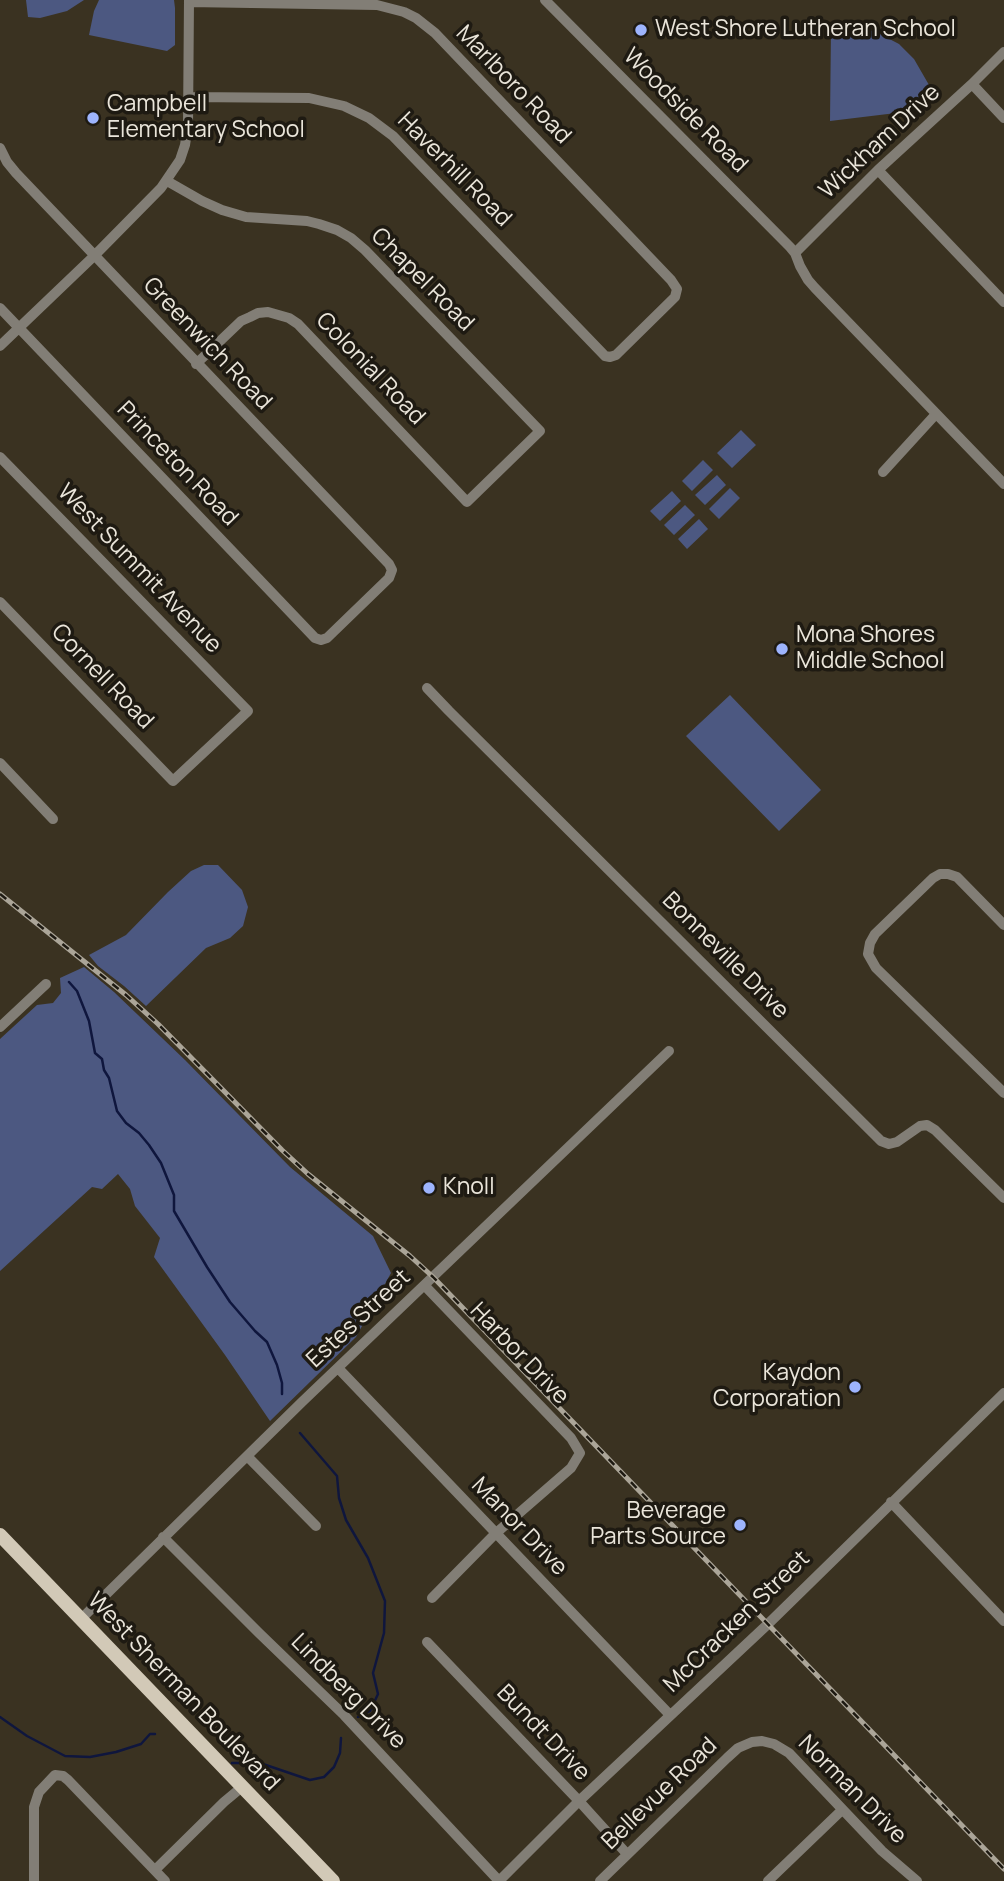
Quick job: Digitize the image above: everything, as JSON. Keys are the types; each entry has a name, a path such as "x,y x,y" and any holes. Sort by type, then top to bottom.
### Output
{"main road":[{"name":"West Sherman Boulevard","path":"0,1535 333,1881"}],"street":[{"name":"Woodside Road","path":"545,0 796,253"},
{"path":"0,346 167,181 180,160 188,125 189,1"},
{"name":"Marlboro Road","path":"189,1 377,5 404,12 435,33 677,289 674,297 616,355 605,356"},
{"name":"Wickham Drive","path":"796,253 878,170 1004,52"},
{"path":"972,84 1004,118"},
{"name":"Haverhill Road","path":"189,97 309,99 344,106 369,118 393,135 605,356"},
{"name":"Greenwich Road","path":"0,148 16,173 389,564"},
{"path":"878,170 1004,302"},
{"name":"Chapel Road","path":"167,181 222,210 246,217 307,221 337,230 351,238 540,431 467,502"},
{"path":"796,253 800,266 815,288 1004,484"},
{"name":"Princeton Road","path":"0,308 318,640 327,638 386,582 391,573 389,564"},
{"name":"Colonial Road","path":"196,364 241,321 258,313 268,312 289,318 298,324 467,502"},
{"path":"883,472 936,414"},
{"name":"West Summit Avenue","path":"0,457 248,711 173,781"},
{"name":"Cornell Road","path":"0,602 173,781"},
{"name":"Bonneville Drive","path":"428,688 458,721 881,1141 888,1144 897,1142 920,1126 927,1125 935,1129 1004,1198"},
{"path":"0,763 53,819"},
{"path":"1004,925 957,877 940,874 875,934 868,950 869,958 876,968 1004,1093"},
{"path":"0,1027 46,984"},
{"name":"Estes Street","path":"80,1619 669,1051"},
{"name":"Harbor Drive","path":"425,1286 571,1438 580,1453 571,1468 495,1534"},
{"name":"Manor Drive","path":"338,1368 670,1715"},
{"name":"McCracken Street","path":"499,1881 579,1801 768,1624 1004,1393"},
{"path":"248,1457 316,1526"},
{"path":"891,1502 1004,1621"},
{"path":"432,1598 495,1534"},
{"name":"Lindberg Drive","path":"163,1537 344,1715 499,1881"},
{"name":"Bundt Drive","path":"427,1642 627,1854"},
{"name":"Norman Drive","path":"752,1742 774,1744 789,1753 882,1851 917,1881"},
{"name":"Bellevue Road","path":"600,1881 727,1758 738,1748 752,1742"},
{"path":"34,1881 34,1807 39,1791 55,1775 63,1776 73,1785 165,1881"},
{"path":"155,1870 242,1787"},
{"path":"768,1881 842,1810"}],"shaded area":[{"path":"26,0 84,0 67,11 40,18 28,17"},
{"path":"99,0 174,0 175,45 167,51 89,35"},
{"path":"852,26 876,32 899,44 914,59 929,85 929,109 830,121 831,28"},
{"path":"741,430 756,445 732,468 717,453"},
{"path":"703,460 713,470 692,491 682,481"},
{"path":"717,475 726,485 705,505 695,495"},
{"path":"730,488 740,498 719,519 709,509"},
{"path":"672,491 681,501 660,521 650,511"},
{"path":"685,505 695,515 674,535 664,525"},
{"path":"699,519 708,529 687,549 678,539"},
{"path":"730,695 821,790 779,831 686,736"},
{"path":"204,865 218,865 242,890 248,907 243,926 230,938 206,948 146,1006 98,966 89,955 126,935 191,871"},
{"path":"84,967 185,1060 290,1167 373,1236 391,1273 356,1337 270,1421 154,1257 160,1238 135,1206 130,1189 118,1174 102,1189 92,1187 0,1271 0,1039 37,1005 53,1003 61,993 60,978"}],"waterway":[{"path":"69,982 77,991 89,1021 95,1053 102,1059 117,1111 126,1123 139,1133 161,1163 174,1195 174,1211 207,1267 230,1302 267,1342 277,1365 282,1394"},
{"path":"300,1433 337,1476 339,1498 346,1520 368,1558 385,1601 384,1633 373,1673 378,1694 370,1711 358,1717"},
{"path":"0,1717 27,1736 65,1756 90,1757 116,1752 141,1744 150,1734 155,1734"},
{"path":"232,1763 260,1763 310,1780 324,1777 334,1767 340,1753 341,1738"}],"railway":[{"path":"0,894 126,995 308,1174 433,1277 1004,1869"}],"place":[{"name":"West Shore Lutheran School","path":"641,30"},
{"name":"Campbell Elementary School","path":"93,118"},
{"name":"Mona Shores Middle School","path":"782,649"},
{"name":"Knoll","path":"429,1188"},
{"name":"Kaydon Corporation","path":"855,1387"},
{"name":"Beverage Parts Source","path":"740,1525"}]}
